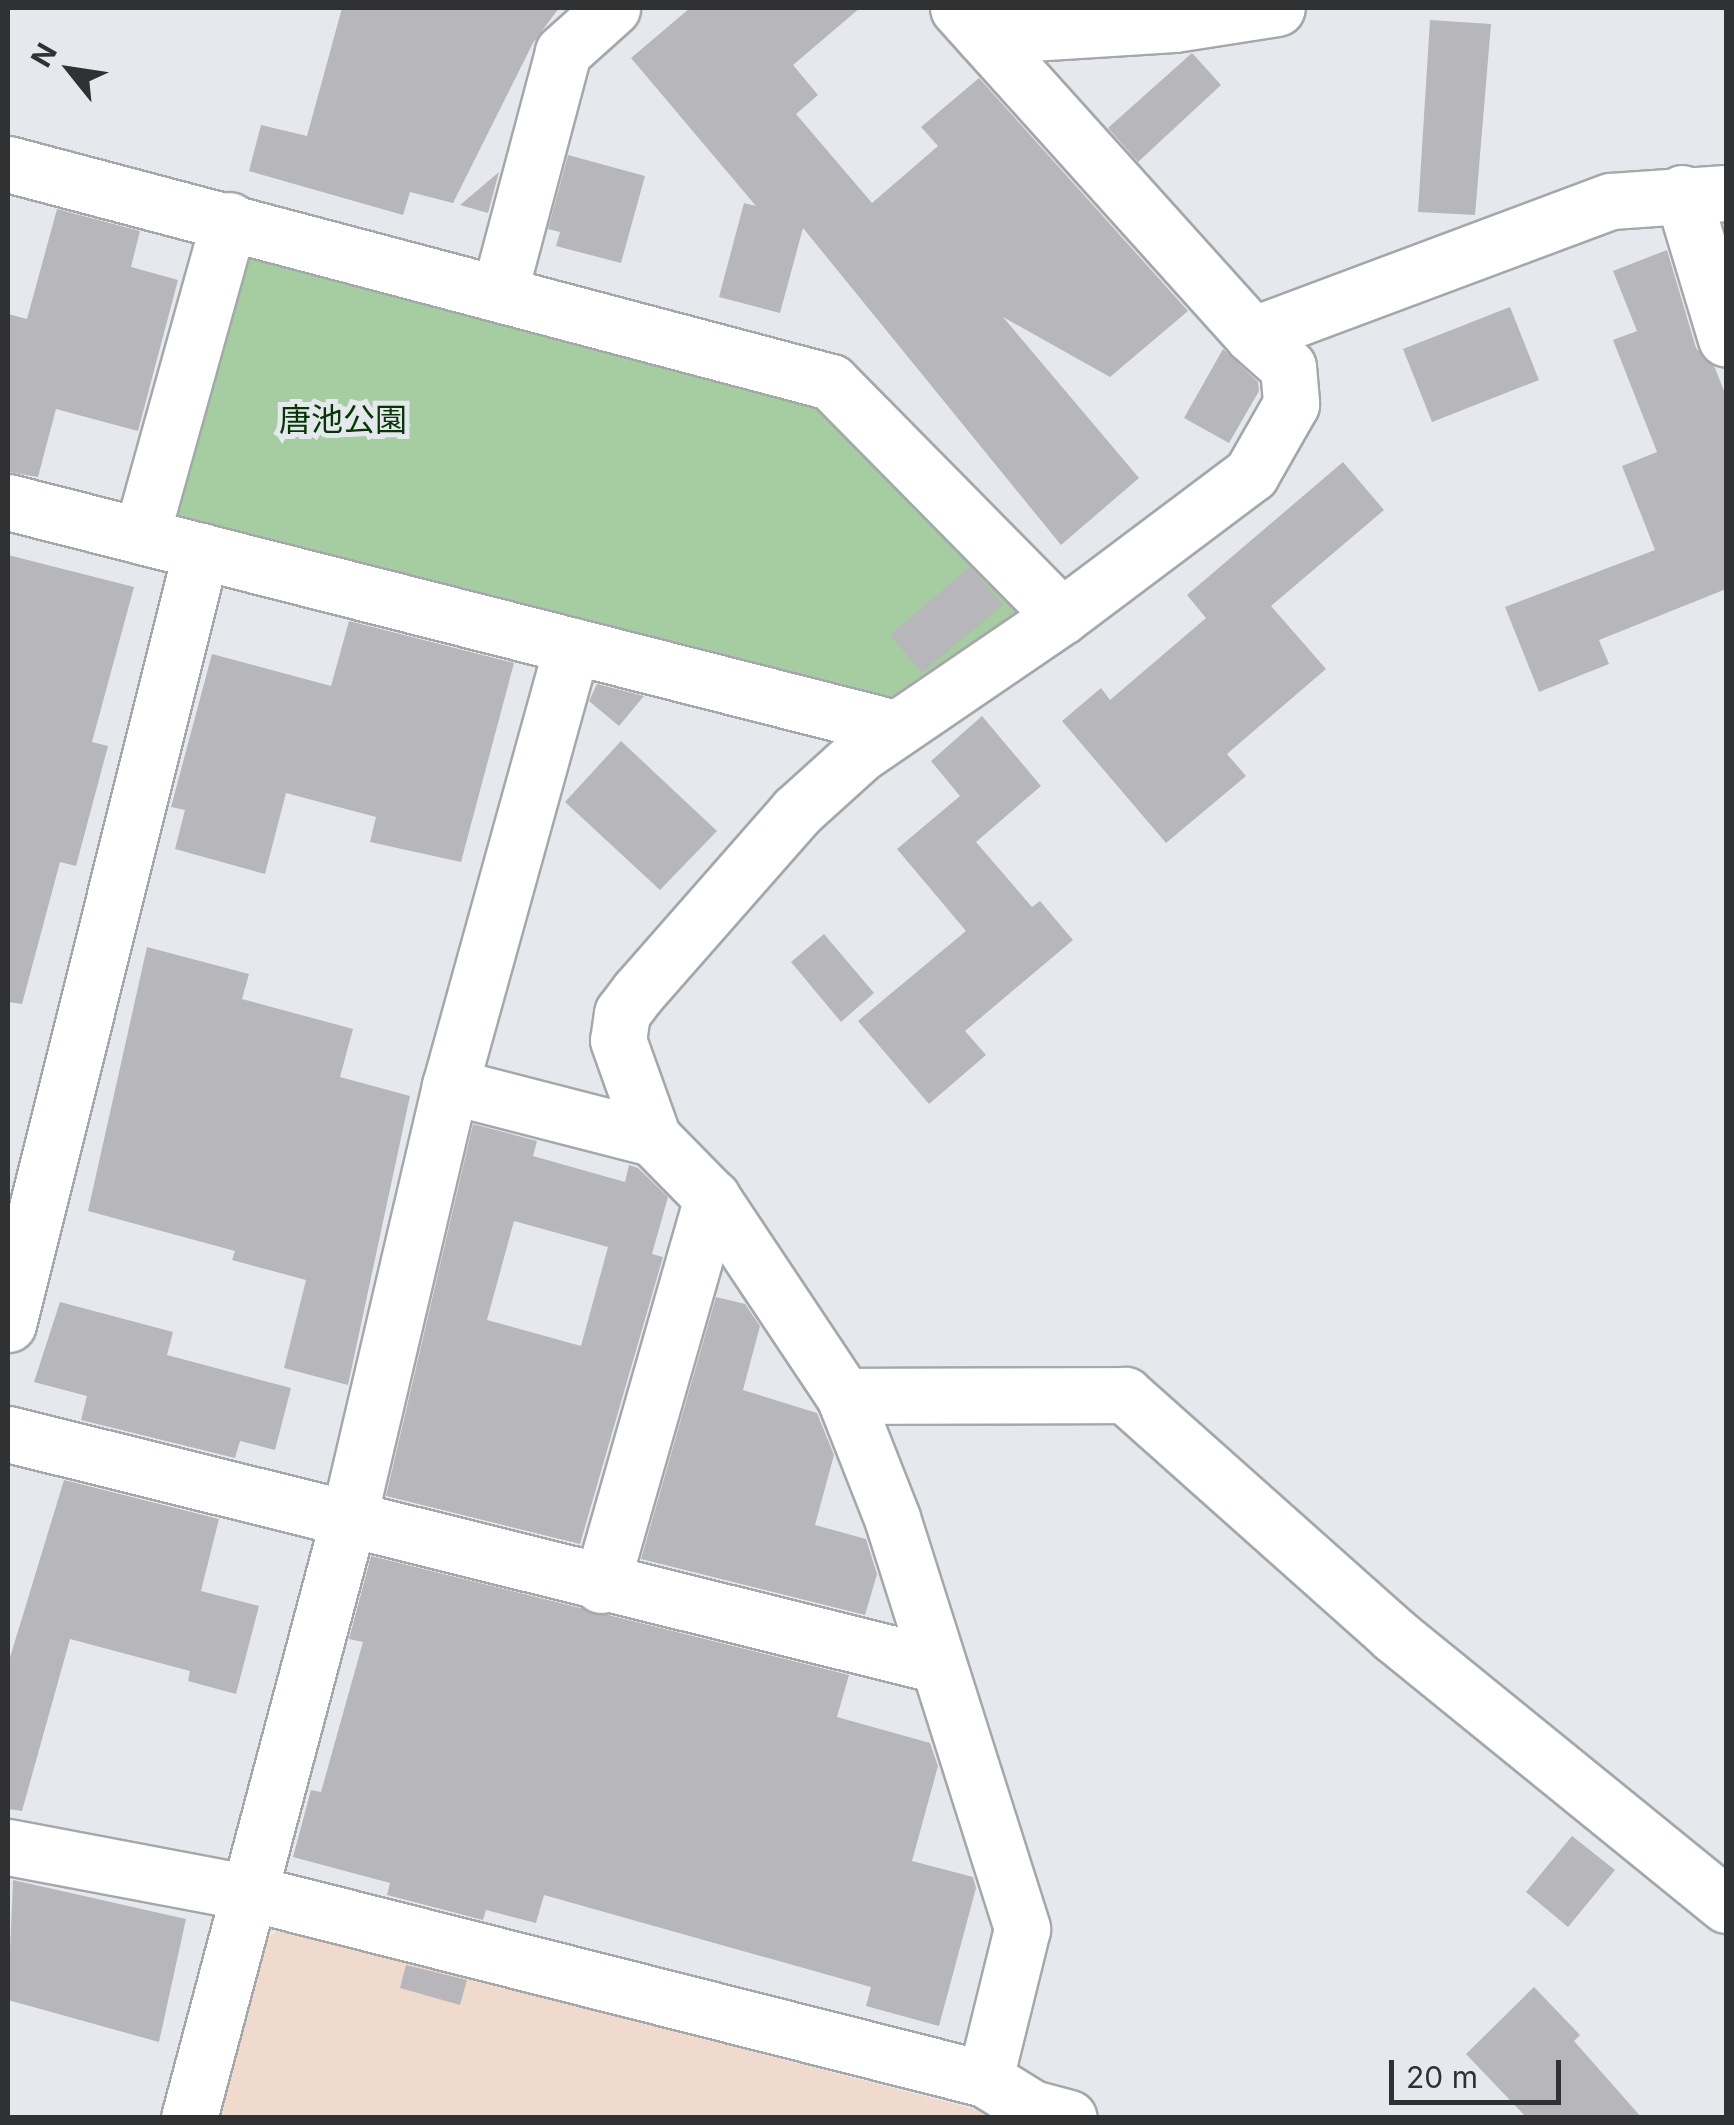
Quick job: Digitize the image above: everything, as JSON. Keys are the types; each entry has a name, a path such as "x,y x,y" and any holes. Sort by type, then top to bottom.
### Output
{"street":[{"path":"499,293 564,52 612,8"},
{"path":"971,22 1174,24 1276,8"},
{"path":"971,22 1252,335 1288,367 1291,404 1251,474 1062,616 895,728 797,812 622,1013 618,1040 653,1138 712,1198 844,1396 892,1518 934,1664 1022,1929 986,2079"},
{"path":"8,164 831,382 1062,616"},
{"path":"1252,335 1611,201 1704,193 1726,339"},
{"path":"141,536 229,220"},
{"path":"8,502 895,728"},
{"path":"8,1324 202,551"},
{"path":"188,2118 348,1521 450,1086 572,646"},
{"path":"450,1086 653,1138"},
{"path":"602,1585 712,1198"},
{"path":"844,1396 1125,1396 1394,1635 1726,1906"},
{"path":"8,1434 602,1585 934,1664"},
{"path":"8,1846 247,1892 986,2079 1032,2108 1069,2118"}],"shaded area":[{"path":"282,1930 1001,2117 214,2118 260,1941"}],"green space":[{"name":"唐池公園","path":"238,245 820,403 1028,608 892,705 166,521"}],"building":[{"path":"342,8 559,8 533,43 453,203 410,192 403,215 249,171 261,125 307,136"},
{"path":"690,8 860,8 793,65 818,95 796,114 872,203 938,146 921,127 979,78 1188,311 1110,377 1003,317 1139,478 1061,545 803,228 780,313 719,297 744,203 756,206 631,58"},
{"path":"1430,20 1491,24 1475,215 1418,212"},
{"path":"1192,53 1221,85 1138,162 1108,128"},
{"path":"568,155 645,176 621,263 556,246 560,232 548,229"},
{"path":"499,172 488,213 460,205"},
{"path":"57,209 140,231 131,267 178,280 138,431 56,409 38,477 8,472 8,314 27,319"},
{"path":"1667,250 1696,348 1715,368 1726,396 1726,589 1599,640 1609,664 1539,692 1505,607 1655,550 1622,466 1657,452 1613,340 1637,331 1613,271"},
{"path":"1510,307 1539,380 1432,422 1403,349"},
{"path":"1223,349 1258,382 1259,391 1229,443 1184,418"},
{"path":"1343,462 1384,510 1271,606 1326,669 1227,754 1246,776 1166,843 1062,721 1101,688 1110,700 1206,618 1187,595"},
{"path":"8,555 134,587 92,742 108,746 76,866 60,862 22,1004 8,1002"},
{"path":"970,567 1003,605 922,673 890,635"},
{"path":"349,621 514,663 461,862 370,842 376,817 286,793 265,874 175,849 185,810 171,807 212,654 331,686"},
{"path":"597,684 644,696 619,726 589,701"},
{"path":"982,716 1041,786 976,842 1032,907 1040,901 1073,940 965,1031 986,1055 929,1104 858,1021 966,931 897,849 960,796 931,761"},
{"path":"621,741 717,831 660,890 565,802"},
{"path":"824,934 874,993 841,1022 791,962"},
{"path":"147,947 249,974 242,999 353,1029 340,1077 410,1096 348,1385 284,1368 306,1280 232,1260 235,1251 88,1211"},
{"path":"473,1124 537,1141 533,1156 625,1182 629,1165 638,1168 668,1197 652,1254 663,1257 580,1544 386,1496","holes":["514,1221 608,1247 581,1346 487,1320"]},
{"path":"716,1297 745,1304 760,1326 743,1390 817,1413 834,1455 815,1525 866,1539 877,1574 865,1615 641,1559"},
{"path":"60,1302 173,1332 167,1355 291,1388 275,1450 240,1441 235,1458 81,1420 87,1396 34,1382"},
{"path":"64,1480 219,1519 201,1591 259,1606 236,1694 188,1681 190,1671 70,1639 22,1811 8,1809 8,1664"},
{"path":"371,1556 849,1675 837,1717 930,1743 938,1766 912,1861 973,1877 976,1888 939,2026 866,2006 871,1987 544,1895 536,1923 486,1910 483,1920 387,1895 390,1883 293,1857 311,1790 321,1792 363,1642 349,1639"},
{"path":"1572,1836 1615,1870 1568,1927 1526,1892"},
{"path":"13,1880 186,1919 159,2042 8,2000"},
{"path":"406,1965 467,1980 460,2005 400,1988"},
{"path":"1534,1987 1580,2035 1574,2041 1642,2118 1527,2118 1466,2054"}]}
